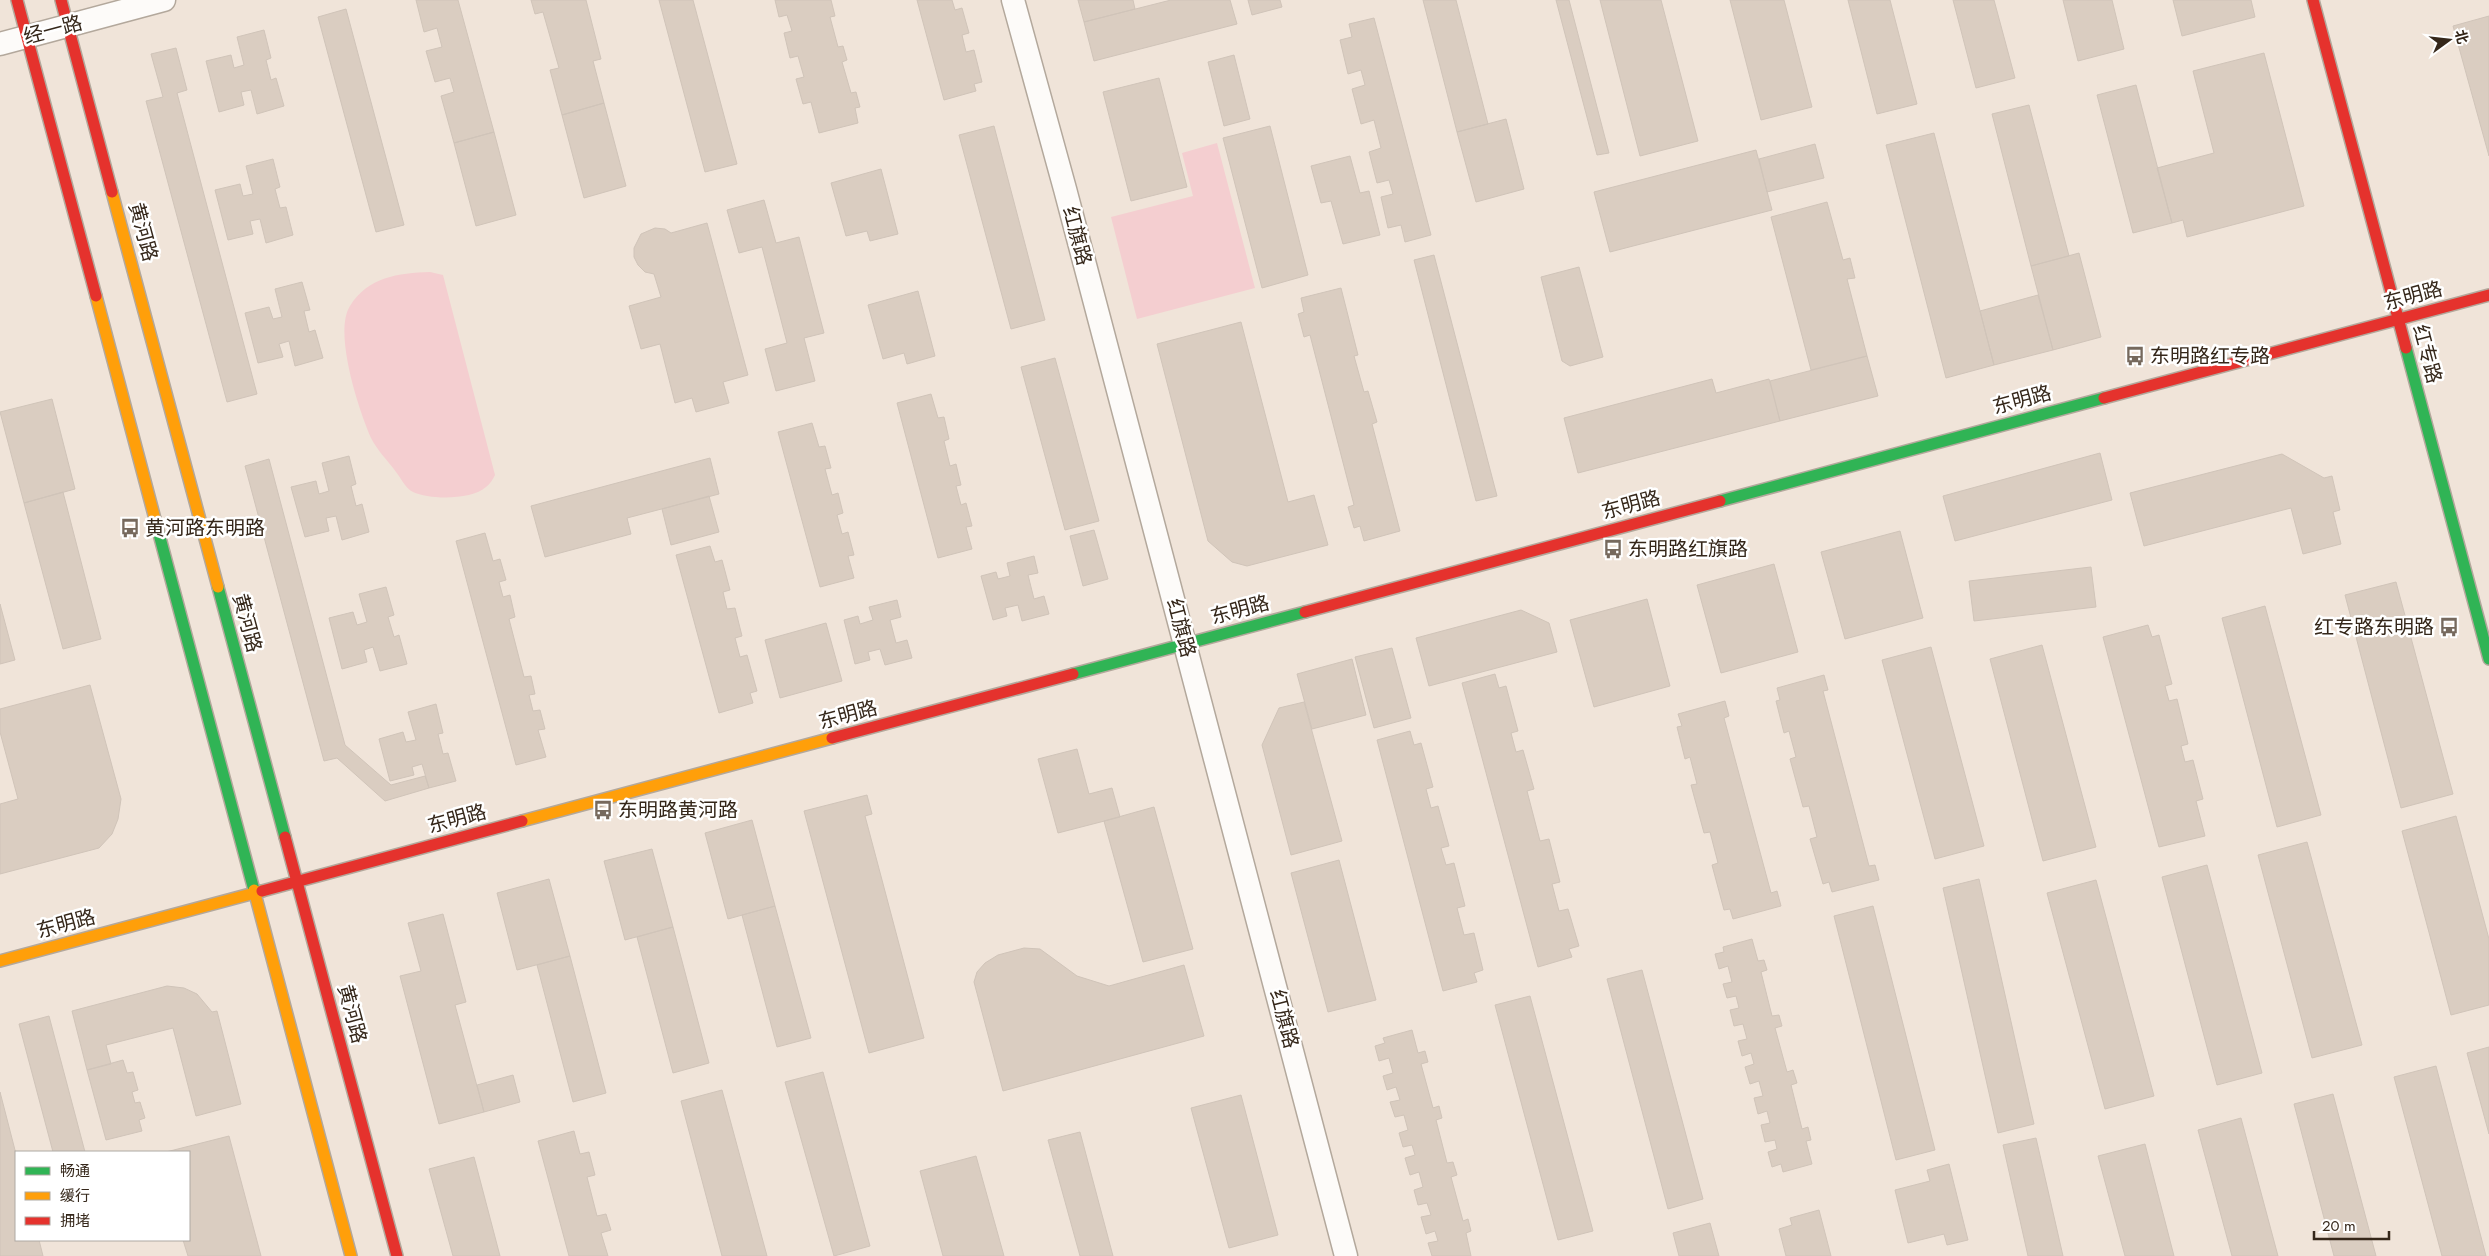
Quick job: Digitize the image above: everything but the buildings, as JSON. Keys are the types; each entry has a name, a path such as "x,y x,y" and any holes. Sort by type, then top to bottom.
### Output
{"street":[{"path":"17,0 352,1256"},
{"name":"黄河路","path":"61,0 397,1256"},
{"name":"经一路","path":"0,44 164,0"},
{"name":"红旗路","path":"1013,0 1346,1256"},
{"name":"红专路","path":"2313,0 2489,660"},
{"name":"东明路","path":"0,961 2489,295"}],"shaded area":[{"path":"1217,143 1255,288 1137,319 1111,217 1193,196 1182,153"},
{"path":"430,272 443,275 495,475 489,484 480,491 461,496 440,497 420,495 410,491 406,486 371,438 360,410 346,352 344,334 346,318 350,306 357,296 385,278"}],"traffic: fast":[{"path":"2406,348 2489,659"},
{"path":"1720,501 2104,398"},
{"path":"155,519 254,890"},
{"path":"218,587 285,837"},
{"path":"1073,674 1305,612"}],"traffic: slow":[{"path":"112,192 218,587"},
{"path":"96,296 155,519"},
{"path":"522,821 832,738"},
{"path":"254,890 351,1256"},
{"path":"0,961 262,891"}],"traffic: jam":[{"path":"17,0 96,296"},
{"path":"61,0 112,192"},
{"path":"2313,0 2406,348"},
{"path":"2104,398 2489,295"},
{"path":"1305,612 1720,501"},
{"path":"832,738 1073,674"},
{"path":"262,891 522,821"},
{"path":"285,837 397,1256"}],"place":[{"name":"东明路红专路","path":"2135,356"},
{"name":"黄河路东明路","path":"130,528"},
{"name":"东明路红旗路","path":"1613,549"},
{"name":"红专路东明路","path":"2449,627"},
{"name":"东明路黄河路","path":"603,810"}]}
